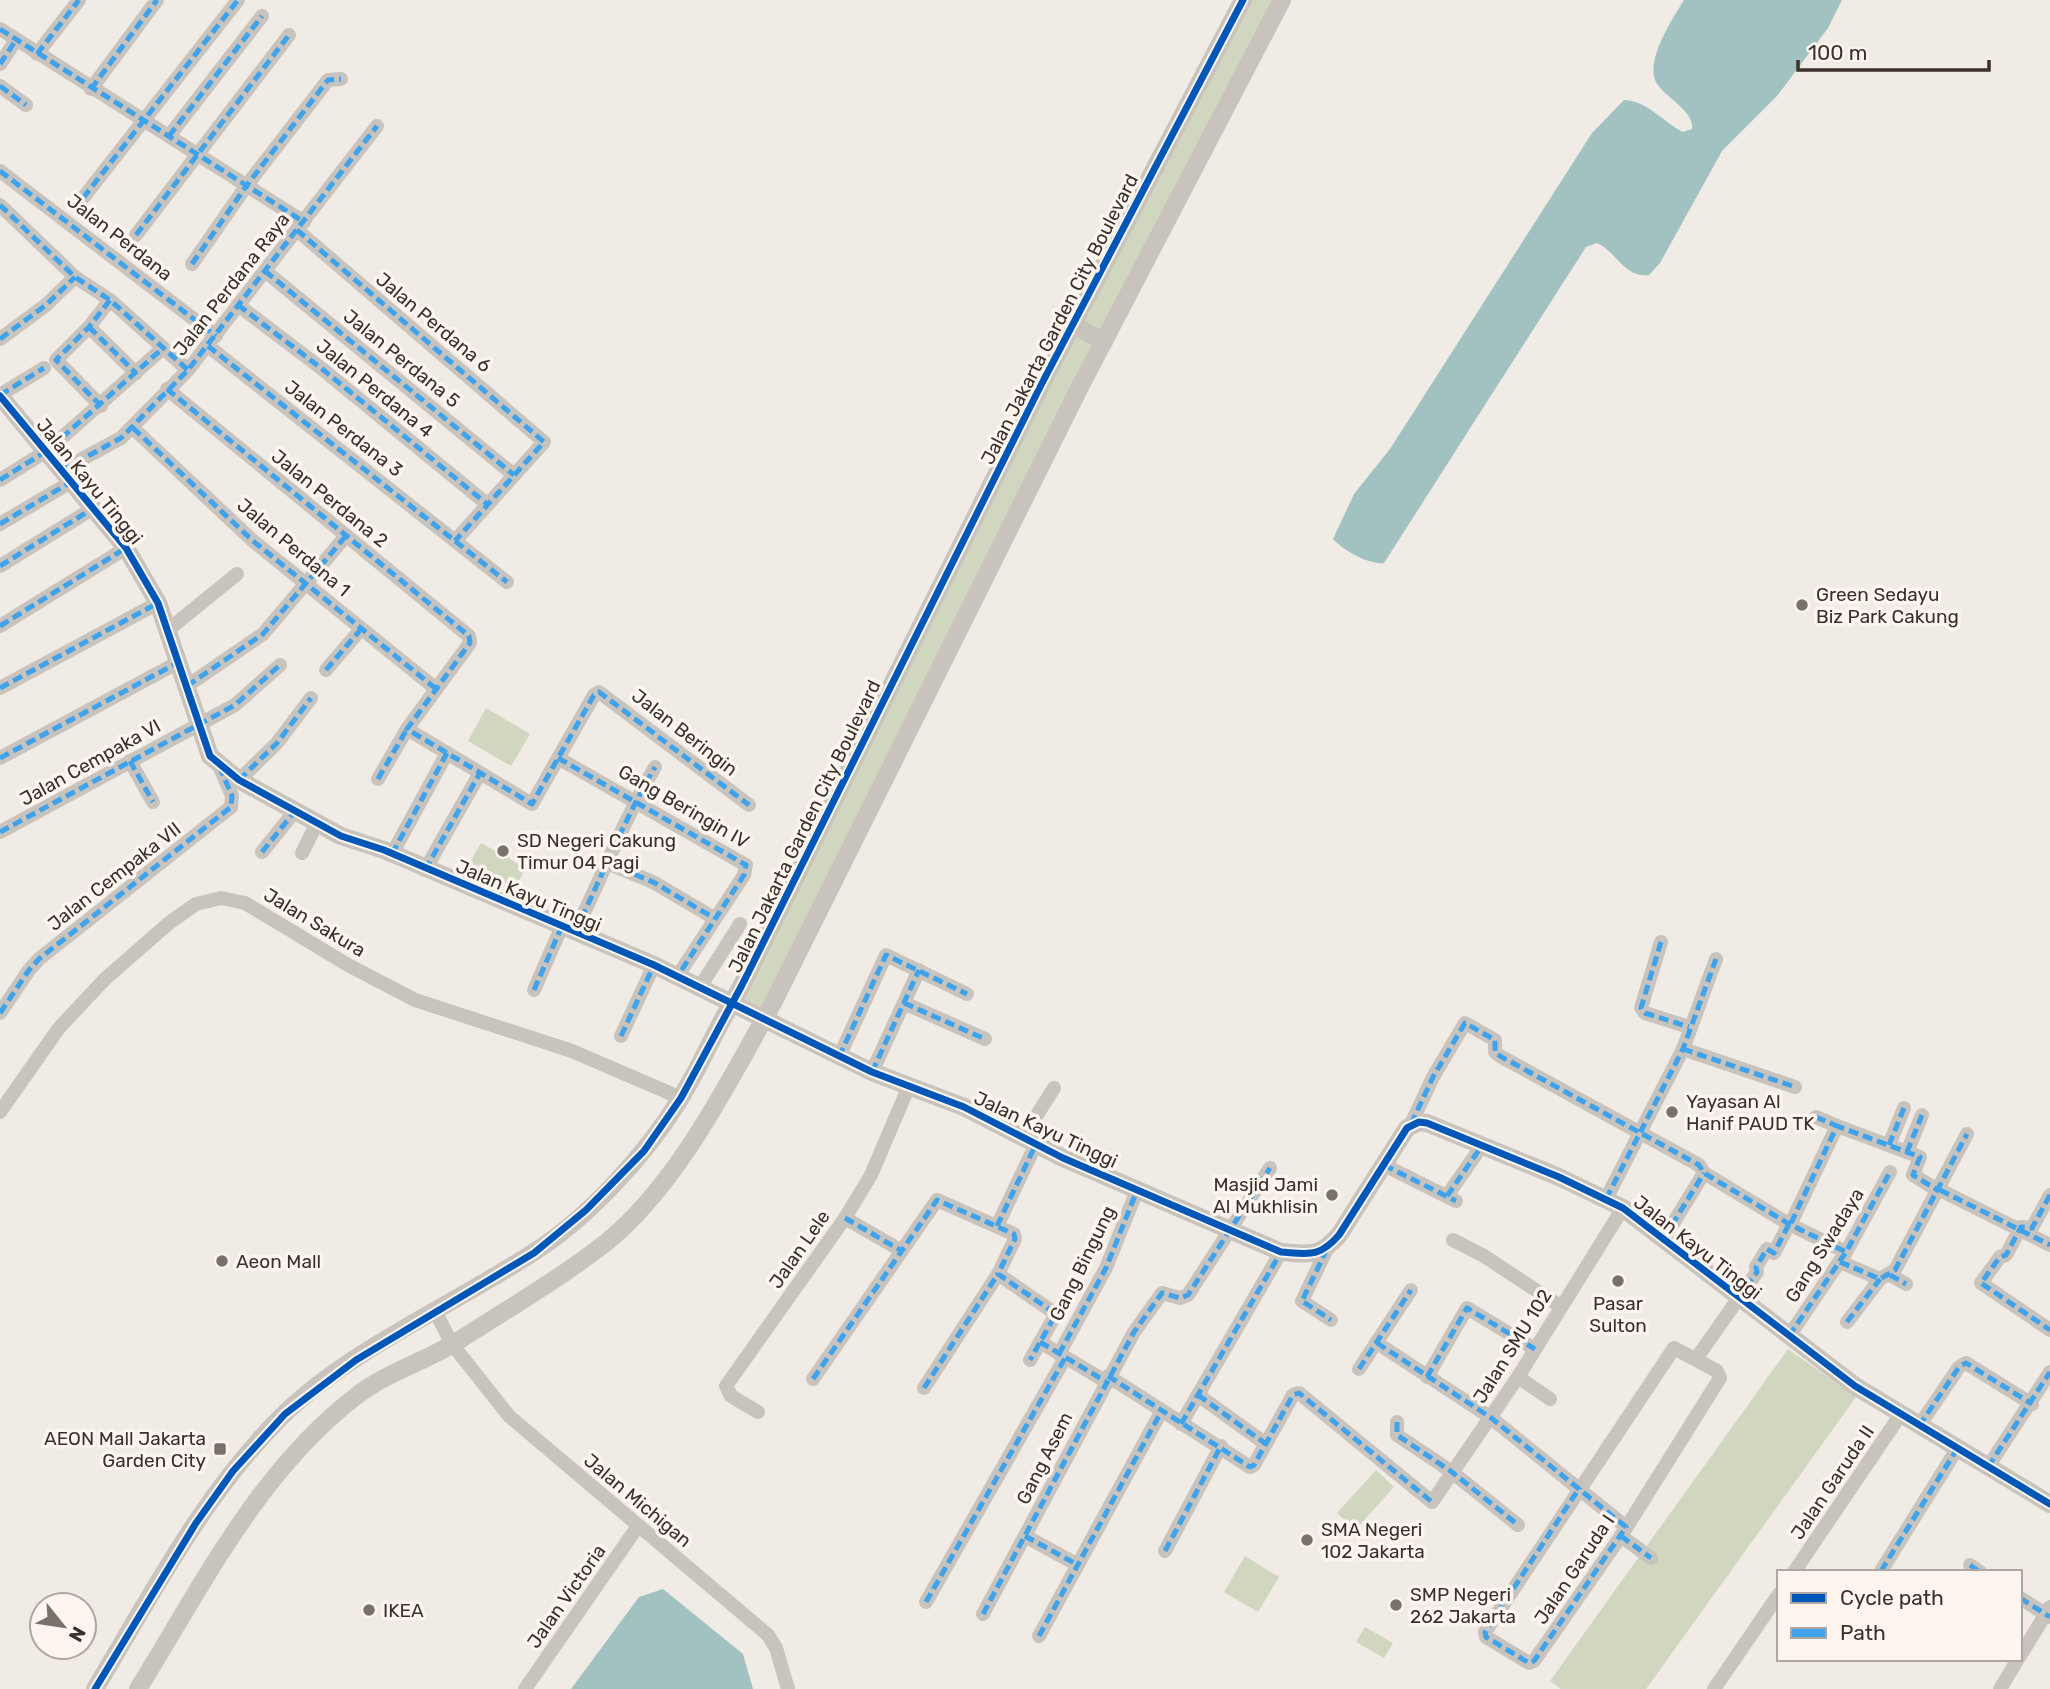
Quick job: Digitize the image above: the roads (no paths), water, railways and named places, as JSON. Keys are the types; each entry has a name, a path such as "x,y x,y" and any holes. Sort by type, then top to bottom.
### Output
{"street":[{"path":"37,54 79,0"},
{"path":"91,89 157,0"},
{"path":"83,198 238,0"},
{"name":"Jalan Jakarta Garden City Boulevard","path":"95,1689 196,1523 233,1471 285,1414 339,1372 534,1253 586,1210 643,1151 681,1098 742,985 1073,324 1242,0"},
{"path":"138,1689 228,1542 265,1489 311,1437 357,1395 452,1345 609,1239 670,1175 714,1110 774,1001 1104,342 1282,0"},
{"path":"169,136 262,16"},
{"name":"Jalan Perdana 6","path":"0,29 247,186 300,226 544,443 514,475"},
{"path":"136,235 289,34"},
{"path":"0,64 16,40"},
{"path":"192,264 247,186 328,80 341,79"},
{"path":"0,86 26,105"},
{"name":"Jalan Perdana Raya","path":"0,524 83,461 133,428 167,389 188,370 377,126"},
{"name":"Jalan Perdana","path":"0,171 212,341"},
{"path":"1,207 75,277 110,300 188,370"},
{"name":"Jalan Perdana 5","path":"265,271 514,475"},
{"path":"0,339 46,305 75,277"},
{"path":"101,405 56,360 89,327 110,300"},
{"name":"Jalan Perdana 4","path":"238,305 321,368 487,504"},
{"path":"1073,324 1104,342"},
{"path":"89,327 136,373"},
{"name":"Jalan Perdana 3","path":"212,341 507,582"},
{"path":"0,480 48,450 162,349"},
{"path":"0,396 44,368"},
{"name":"Jalan Perdana 2","path":"167,389 469,636 470,643 435,688"},
{"name":"Jalan Kayu Tinggi","path":"0,396 48,450 92,509 126,548 158,603 210,756 220,768 341,836 392,854 654,965 839,1057 964,1107 1029,1141 1233,1229 1261,1246 1281,1252 1310,1254 1326,1250"},
{"name":"Jalan Perdana 1","path":"133,428 253,541 435,688"},
{"path":"455,541 514,475"},
{"path":"0,566 92,509"},
{"path":"187,686 263,634 345,537"},
{"path":"0,626 126,548"},
{"path":"168,630 237,574"},
{"path":"0,688 158,603"},
{"path":"326,670 361,629"},
{"path":"0,758 178,662"},
{"name":"Jalan Cempaka VI","path":"0,832 236,705 280,665"},
{"path":"378,779 435,688"},
{"name":"Jalan Beringin","path":"558,758 596,693 603,693 749,805"},
{"path":"239,780 276,743 312,698"},
{"path":"407,729 532,804 558,758"},
{"path":"392,854 447,753"},
{"name":"Gang Beringin IV","path":"558,758 747,865 744,875 677,977"},
{"path":"130,761 153,802"},
{"path":"534,990 607,863 636,800 655,767"},
{"name":"Jalan Cempaka VII","path":"0,1013 39,959 231,807 232,796 220,768"},
{"path":"425,870 480,774"},
{"path":"262,852 295,811"},
{"path":"302,853 317,823"},
{"path":"607,863 653,882 714,918"},
{"name":"Jalan Sakura","path":"0,1112 59,1028 105,979 196,904 221,898 245,903 348,965 415,1000 572,1051 681,1098"},
{"path":"700,987 740,924"},
{"path":"1661,942 1641,1008 1645,1013 1689,1027"},
{"path":"839,1057 883,957 889,956 967,994"},
{"path":"1606,1199 1683,1049 1716,958"},
{"path":"621,1036 654,965"},
{"path":"872,1072 919,970"},
{"path":"904,1003 985,1039"},
{"path":"1331,1320 1302,1301 1326,1250 1411,1124 1463,1024 1495,1040 1495,1052 1500,1056 1699,1165 1704,1173 1843,1257 1906,1284"},
{"path":"1683,1049 1796,1087"},
{"name":"Jalan Lele","path":"758,1412 727,1393 726,1386 845,1218 881,1155 908,1086"},
{"path":"997,1226 1029,1141 1054,1088"},
{"path":"1889,1145 1903,1108"},
{"path":"1907,1152 1922,1115"},
{"path":"1816,1117 1920,1157 1911,1179 1940,1190 2050,1245"},
{"name":"Jalan Kayu Tinggi","path":"1411,1124 1427,1123 1559,1177 1622,1208 1855,1386 2050,1504"},
{"path":"1696,1359 1757,1272 1756,1267 1767,1249 1774,1253 1837,1126"},
{"path":"1847,1322 1885,1277 1898,1266 1967,1134"},
{"path":"1384,1165 1452,1199 1481,1147"},
{"path":"1233,1229 1270,1168"},
{"name":"Gang Swadaya","path":"1789,1336 1843,1257 1890,1172"},
{"path":"1664,1238 1704,1173"},
{"name":"Gang Bingung","path":"926,1602 1062,1356 1106,1268 1138,1188"},
{"path":"2050,1195 2032,1228 2021,1227 2006,1255 2000,1256 1981,1283 2050,1330"},
{"path":"813,1379 937,1200 997,1226 1015,1237 998,1274 924,1388"},
{"name":"Jalan SMU 102","path":"1266,1444 1293,1395 1299,1393 1432,1502 1518,1377 1622,1208"},
{"path":"845,1218 902,1251"},
{"name":"Gang Asem","path":"983,1614 1107,1379 1159,1296 1167,1292 1180,1298 1188,1295 1233,1229"},
{"path":"1453,1240 1484,1256 1560,1306"},
{"path":"1181,1424 1281,1252"},
{"path":"998,1274 1056,1314 1030,1360"},
{"path":"1359,1369 1411,1290"},
{"path":"1427,1377 1467,1308 1535,1349"},
{"name":"Jalan Michigan","path":"435,1311 452,1345 509,1416 768,1635 776,1648 788,1689"},
{"path":"1040,1342 1221,1446 1250,1466 1266,1444 1198,1395"},
{"path":"1377,1343 1490,1417 1580,1487 1651,1558"},
{"name":"Jalan Garuda I","path":"1678,1349 1696,1359 1720,1373 1720,1378 1623,1532 1531,1663 1486,1637 1486,1629 1671,1350 1678,1349"},
{"path":"1919,1426 1959,1367 1966,1363 2032,1404"},
{"path":"1988,1467 2032,1404 2050,1372"},
{"path":"1518,1377 1550,1399"},
{"path":"1039,1636 1161,1412"},
{"name":"Jalan Garuda II","path":"1795,1570 1901,1414"},
{"path":"1396,1422 1397,1435 1452,1472 1518,1525"},
{"path":"1165,1550 1221,1446"},
{"path":"1882,1570 1957,1449"},
{"name":"Jalan Victoria","path":"525,1689 638,1526"},
{"path":"1025,1536 1078,1565"},
{"path":"1714,1689 1777,1597"},
{"path":"2022,1599 2049,1613 2022,1654"},
{"path":"2000,1689 2017,1661"}],"water":[{"path":"1684,0 1842,0 1828,28 1777,96 1722,151 1660,263 1649,275 1640,275 1627,269 1597,243 1586,247 1384,563 1371,562 1350,552 1333,539 1354,494 1390,449 1592,133 1624,100 1641,104 1683,132 1692,129 1689,116 1660,88 1654,73 1657,51"},
{"path":"663,1589 743,1654 753,1689 571,1689 639,1597"}],"place":[{"name":"Green Sedayu Biz Park Cakung","path":"1802,605"},
{"name":"SD Negeri Cakung Timur 04 Pagi","path":"503,851"},
{"name":"Yayasan Al Hanif PAUD TK","path":"1672,1112"},
{"name":"Masjid Jami Al Mukhlisin","path":"1332,1195"},
{"name":"Aeon Mall","path":"222,1261"},
{"name":"Pasar Sulton","path":"1618,1281"},
{"name":"AEON Mall Jakarta Garden City","path":"220,1449"},
{"name":"SMA Negeri 102 Jakarta","path":"1307,1540"},
{"name":"SMP Negeri 262 Jakarta","path":"1396,1605"},
{"name":"IKEA","path":"369,1610"}]}
